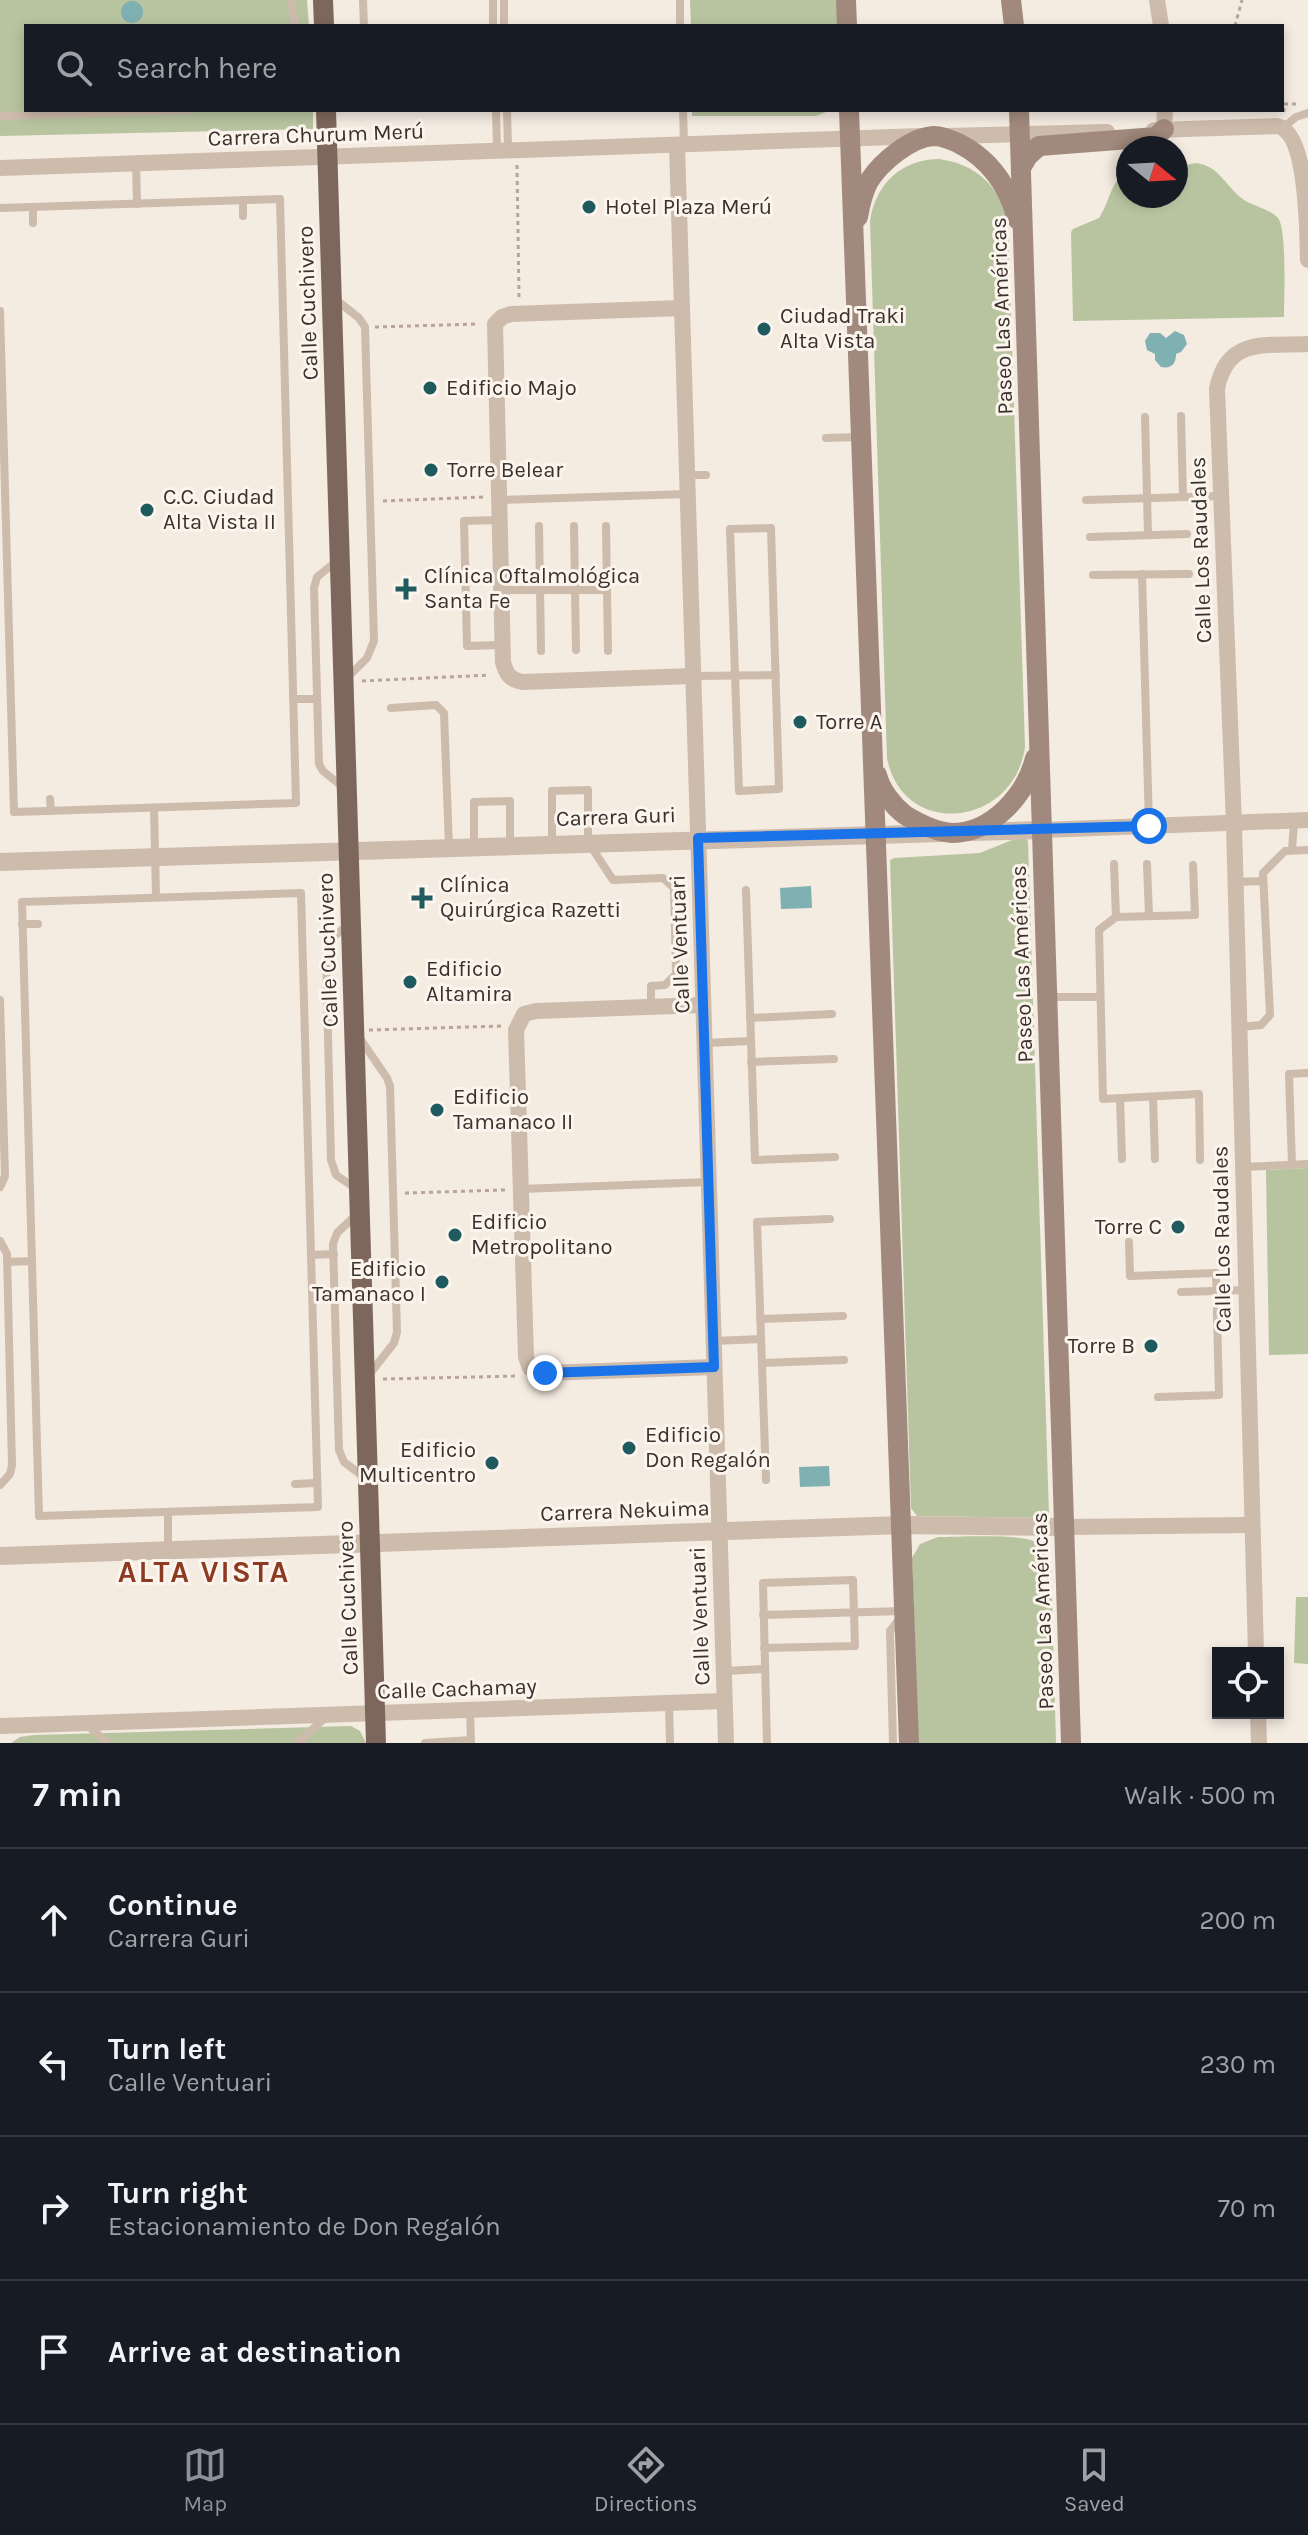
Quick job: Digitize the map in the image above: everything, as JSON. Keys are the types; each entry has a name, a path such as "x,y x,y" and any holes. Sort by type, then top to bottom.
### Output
{"main road":[{"path":"323,0 324,24"},
{"path":"846,0 847,24"},
{"path":"1011,0 1014,24"},
{"name":"Calle Cuchivero","path":"326,112 376,1743"},
{"path":"849,112 909,1743"},
{"name":"Paseo Las Américas","path":"1019,112 1071,1743"},
{"path":"1021,168 1039,146 1156,137 1165,120"},
{"path":"853,248 860,208 869,182 881,166 898,152 919,140 935,136 947,138 974,151 990,164 1014,206 1023,242"},
{"path":"871,751 879,782 900,811 916,822 951,833 980,825 1009,806 1028,778 1039,735"}],"street":[{"path":"1157,0 1161,24"},
{"name":"Carrera Churum Merú","path":"0,168 507,149 1020,135 1165,120 1284,127"},
{"path":"1284,127 1303,142 1308,260"},
{"name":"Calle Ventuari","path":"680,144 682,308 726,1743"},
{"path":"682,308 520,314 502,317 495,324 501,590 506,672 514,680 693,676"},
{"name":"Calle Los Raudales","path":"1256,1647 1234,824 1217,389 1226,362 1241,350 1308,344"},
{"path":"1234,824 1301,821"},
{"name":"Carrera Guri","path":"0,862 698,838 1234,824"},
{"path":"703,1005 529,1011 517,1026 526,1357 530,1368 538,1372 714,1367"},
{"name":"Carrera Nekuima","path":"0,1556 903,1525 1251,1525"},
{"name":"Calle Cachamay","path":"0,1726 724,1701"},
{"path":"1258,1719 1259,1743"}],"lane":[{"path":"291,0 295,24"},
{"path":"363,0 364,24"},
{"path":"493,0 493,24"},
{"path":"504,0 504,24"},
{"path":"680,0 680,24"},
{"path":"0,116 126,112"},
{"path":"497,112 507,149"},
{"path":"507,112 507,149"},
{"path":"680,144 683,112"},
{"path":"1284,127 1296,117 1308,113"},
{"path":"136,163 137,204"},
{"path":"0,208 280,199 296,803 14,812 5,671 0,311"},
{"path":"243,200 243,216"},
{"path":"33,207 33,223"},
{"path":"332,297 359,318 365,327 373,647 363,664 344,681"},
{"path":"1181,416 1183,497"},
{"path":"1145,417 1148,535"},
{"path":"826,438 860,437"},
{"path":"688,475 706,475"},
{"path":"499,498 688,494"},
{"path":"1086,500 1221,496"},
{"path":"500,520 464,521 464,537 467,646 503,645"},
{"path":"539,526 541,651"},
{"path":"574,526 576,650"},
{"path":"606,526 608,651"},
{"path":"771,528 779,789 739,791 735,675 730,529 771,528"},
{"path":"1090,537 1187,534"},
{"path":"340,559 314,583 317,699 320,767 347,791"},
{"path":"1142,574 1149,826"},
{"path":"1093,575 1189,574"},
{"path":"501,590 607,590"},
{"path":"693,676 776,675"},
{"path":"293,699 317,699"},
{"path":"391,708 436,705 444,713 449,847"},
{"path":"552,843 552,791 588,790 588,842 613,880 663,878 674,888 676,974 665,985 651,986 651,1007"},
{"path":"260,792 260,804"},
{"path":"50,799 51,811"},
{"path":"474,846 474,802 510,801 510,845"},
{"path":"154,808 156,897"},
{"path":"1292,850 1301,821"},
{"path":"1239,1027 1261,1025 1270,1015 1263,873 1285,851 1308,850"},
{"path":"1114,864 1116,917"},
{"path":"1147,864 1149,916"},
{"path":"1193,865 1195,915 1116,917 1099,930 1100,997 1103,1099 1199,1094 1200,1160"},
{"path":"1235,882 1263,881"},
{"path":"746,890 755,1160 835,1157"},
{"path":"301,893 318,1507 39,1516 22,902 156,897 301,893"},
{"path":"351,922 331,939 326,953 332,1169 360,1201 337,1233 334,1254 339,1450 344,1462 368,1479"},
{"path":"22,924 38,924"},
{"path":"1047,997 1100,997"},
{"path":"0,1000 5,1176 0,1187"},
{"path":"750,1018 832,1014"},
{"path":"354,1030 389,1081 393,1194 397,1332 394,1343 365,1380"},
{"path":"705,1043 751,1041"},
{"path":"751,1062 834,1059"},
{"path":"1292,1165 1289,1074 1308,1073"},
{"path":"1153,1097 1155,1159"},
{"path":"1120,1098 1122,1159"},
{"path":"1242,1167 1308,1164"},
{"path":"521,1189 709,1182"},
{"path":"766,1480 757,1222 830,1219"},
{"path":"0,1241 6,1249 7,1262 12,1465 10,1474 0,1485"},
{"path":"1129,1242 1130,1276 1216,1273 1219,1395 1158,1397"},
{"path":"311,1255 334,1254"},
{"path":"7,1262 32,1261"},
{"path":"1181,1292 1246,1290"},
{"path":"760,1319 843,1316"},
{"path":"714,1341 761,1339"},
{"path":"762,1363 844,1360"},
{"path":"295,1484 317,1483"},
{"path":"168,1512 168,1550"},
{"path":"764,1648 855,1646 853,1580 763,1583 763,1615 764,1648 765,1669 767,1743"},
{"path":"763,1615 905,1611"},
{"path":"893,1743 890,1631 905,1611"},
{"path":"724,1671 765,1669"},
{"path":"669,1703 670,1743"},
{"path":"425,1743 471,1741 470,1710"},
{"path":"297,1743 327,1715"},
{"path":"84,1723 108,1743"}],"path":[{"path":"1236,24 1242,0"},
{"path":"507,149 520,314"},
{"path":"365,327 495,324"},
{"path":"370,501 499,498"},
{"path":"344,681 499,675 506,672"},
{"path":"354,1030 517,1026"},
{"path":"393,1194 521,1189"},
{"path":"365,1380 529,1376 538,1372"}],"green space":[{"path":"0,0 307,0 309,24 24,24 24,112 313,112 313,129 0,136"},
{"path":"690,0 837,0 840,24 691,24"},
{"path":"692,112 826,112 816,116 692,116"},
{"path":"939,159 964,166 984,179 999,198 1008,223 1025,747 1017,774 1001,794 981,807 958,813 935,812 914,802 897,784 887,758 870,221 878,196 892,176 913,164"},
{"path":"1188,164 1205,165 1244,200 1278,218 1284,249 1284,317 1073,321 1073,229 1099,218 1116,183 1116,208 1188,208"},
{"path":"1025,838 1028,841 1049,1516 917,1516 911,1508 890,860 980,853"},
{"path":"1308,1168 1308,1354 1269,1355 1266,1170"},
{"path":"938,1537 1019,1538 1037,1543 1047,1555 1051,1564 1056,1743 918,1743 912,1558 920,1544"},
{"path":"1296,1597 1308,1597 1308,1664 1294,1663"},
{"path":"351,1726 360,1731 366,1743 11,1743 20,1737 34,1735"}],"water":[{"path":"132,1 140,4 143,12 140,20 132,23 124,20 121,12 124,4"},
{"path":"1175,331 1184,335 1187,344 1176,354 1172,365 1161,367 1155,360 1155,354 1147,350 1145,341 1150,333 1160,333 1166,338"},
{"path":"811,886 812,908 781,909 780,888"},
{"path":"829,1466 830,1486 800,1487 799,1467"}],"place":[{"name":"Hotel Plaza Merú","path":"589,207"},
{"name":"Ciudad Traki Alta Vista","path":"764,329"},
{"name":"Edificio Majo","path":"430,388"},
{"name":"Torre Belear","path":"431,470"},
{"name":"C.C. Ciudad Alta Vista II","path":"147,510"},
{"name":"Clínica Oftalmológica Santa Fe","path":"406,589"},
{"name":"Torre A","path":"800,722"},
{"name":"Clínica Quirúrgica Razetti","path":"422,898"},
{"name":"Edificio Altamira","path":"410,982"},
{"name":"Edificio Tamanaco II","path":"437,1110"},
{"name":"Torre C","path":"1178,1227"},
{"name":"Edificio Metropolitano","path":"455,1235"},
{"name":"Edificio Tamanaco I","path":"442,1282"},
{"name":"Torre B","path":"1151,1346"},
{"name":"Edificio Don Regalón","path":"629,1448"},
{"name":"Edificio Multicentro","path":"492,1463"}],"district":[{"name":"ALTA VISTA","path":"204,1572"}],"route":[{"path":"545,1373 714,1367 698,838 1149,826"}]}
